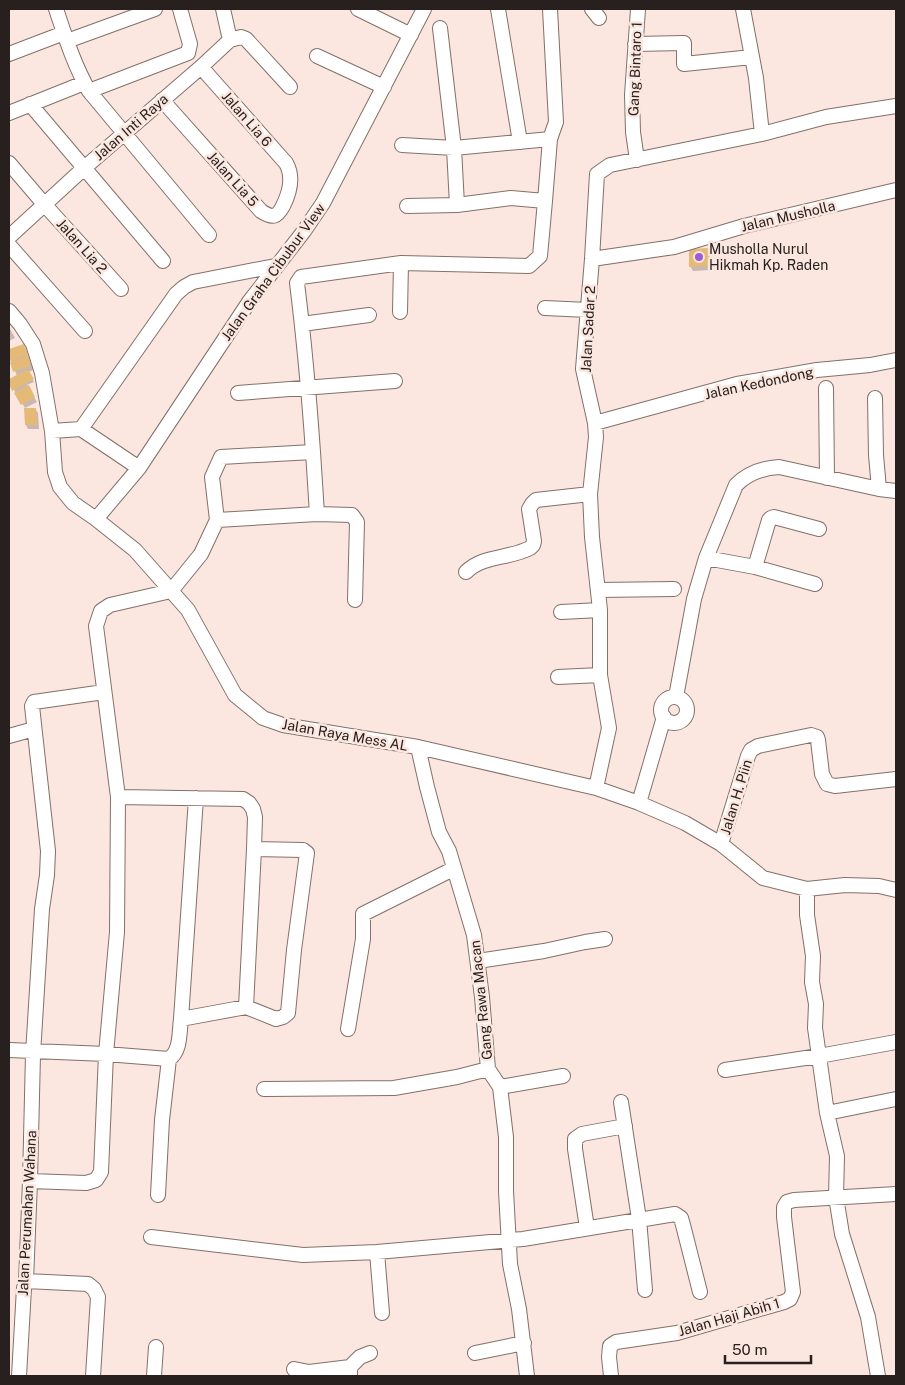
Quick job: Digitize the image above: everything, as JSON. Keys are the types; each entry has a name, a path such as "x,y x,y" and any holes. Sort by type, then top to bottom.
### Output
{"street":[{"path":"56,9 86,87 209,235"},
{"path":"9,54 155,9"},
{"path":"9,113 30,104 188,53 190,44 180,9"},
{"path":"223,9 230,40 241,37 246,39 290,87"},
{"path":"358,9 411,35"},
{"name":"Jalan Graha Cibubur View","path":"96,519 140,468 249,302 304,231 323,203 424,9"},
{"path":"498,9 520,142"},
{"path":"317,514 308,387 296,284 302,276 401,263 529,266 540,256 550,139 556,122 550,9"},
{"name":"Gang Bintaro 1","path":"637,160 633,132 632,95 638,9"},
{"path":"743,9 756,78 762,134"},
{"path":"440,28 454,148 457,205"},
{"name":"Jalan Inti Raya","path":"9,237 230,40"},
{"path":"635,44 684,43 684,64 752,57"},
{"path":"317,56 384,87"},
{"name":"Jalan Lia 6","path":"201,67 286,163 290,172"},
{"name":"Jalan Lia 5","path":"162,100 261,211 268,215 272,216 279,213 289,195 290,172"},
{"path":"30,104 163,261"},
{"name":"Jalan Sadar 2","path":"596,788 609,728 600,675 600,610 590,494 596,437 595,423 583,369 597,174 610,165 762,134 826,117 896,106"},
{"path":"402,146 454,148 550,139"},
{"name":"Jalan Lia 2","path":"9,163 121,289"},
{"name":"Jalan Musholla","path":"592,259 674,247 744,226 896,190"},
{"path":"407,206 457,205 511,198 545,201"},
{"path":"9,245 85,332"},
{"path":"400,312 401,263"},
{"path":"81,429 176,294 184,286 193,282 276,266"},
{"path":"544,308 588,310"},
{"name":"Jalan Raya Mess AL","path":"9,311 20,324 32,344 42,373 52,431 55,472 60,487 72,503 96,519 135,550 188,610 235,695 262,718 283,725 418,747 596,788 685,823 721,844 763,878 807,890 845,885 879,886 896,890"},
{"path":"302,324 369,315"},
{"name":"Jalan Kedondong","path":"595,423 737,384 817,370 896,360"},
{"path":"238,393 395,381"},
{"path":"826,388 828,478"},
{"path":"875,398 876,455 879,489"},
{"path":"52,431 81,429 140,468"},
{"path":"30,1181 86,1183 96,1180 101,1172 106,1054 117,932 118,797 96,626 101,611 110,605 171,591 201,554 217,520 212,477 221,457 313,452"},
{"path":"676,697 694,599 706,558 731,495 736,485 742,479 764,468 779,467 896,491"},
{"path":"466,572 472,566 530,548 533,545 529,508 536,500 590,494"},
{"path":"217,520 317,514 352,515 357,522 355,600"},
{"path":"755,567 771,518 774,517 819,529"},
{"path":"706,558 755,567 816,584"},
{"path":"598,590 674,589"},
{"path":"561,612 600,610"},
{"path":"558,677 600,675"},
{"name":"Jalan Perumahan Wahana","path":"19,1376 26,1281 33,1050 41,918 48,852 32,706 34,702 104,692"},
{"path":"676,697 684,702 687,711 685,716 677,722 668,721 664,717 661,710 663,703 668,698 676,697"},
{"path":"639,804 664,717"},
{"path":"9,736 34,729"},
{"name":"Jalan H. Piin","path":"721,844 751,750 758,746 811,735 818,740 822,774 828,784 835,786 896,779"},
{"name":"Gang Rawa Macan","path":"418,747 439,832 449,851 474,935 488,1069 500,1086 506,1137 506,1191 510,1264 528,1376"},
{"path":"118,797 243,799 254,809 254,849 246,1008"},
{"path":"9,1050 169,1059 174,1055 177,1049 181,1019 196,798"},
{"path":"181,1019 246,1008 276,1019 288,1013 307,853 303,850 254,849"},
{"path":"348,1029 363,938 363,914 454,869"},
{"path":"807,890 807,915 813,956 812,982 816,1004 818,1056 827,1113 837,1156 836,1197 842,1234 868,1316 878,1376"},
{"path":"478,961 605,939"},
{"path":"725,1070 896,1042"},
{"path":"158,1195 162,1120 169,1059"},
{"path":"264,1089 394,1088 457,1077 488,1069"},
{"path":"500,1086 562,1076"},
{"path":"827,1113 896,1099"},
{"path":"621,1102 639,1219 645,1290"},
{"path":"587,1228 574,1149 575,1139 582,1134 625,1126"},
{"name":"Jalan Haji Abih 1","path":"611,1376 610,1346 616,1342 677,1332 790,1299 793,1292 784,1217 784,1207 787,1202 896,1194"},
{"path":"151,1237 303,1255 377,1252 523,1239 675,1214 678,1215 683,1226 700,1292"},
{"path":"377,1252 382,1313"},
{"path":"26,1281 88,1284 94,1289 98,1297 93,1376"},
{"path":"475,1353 524,1343"},
{"path":"154,1376 156,1347"},
{"path":"294,1369 309,1372 350,1372 360,1357 370,1353"}],"building":[{"name":"Musholla Nurul Hikmah Kp. Raden","path":"708,248 709,266 689,267 689,249"},
{"path":"24,344 28,354 10,361 9,349"},
{"path":"28,355 31,365 13,372 10,362"},
{"path":"28,369 34,379 12,391 9,379"},
{"path":"29,385 35,397 21,405 14,393"},
{"path":"24,408 36,408 37,425 25,425"}],"place":[{"name":"Musholla Nurul Hikmah Kp. Raden","path":"699,257"}]}
